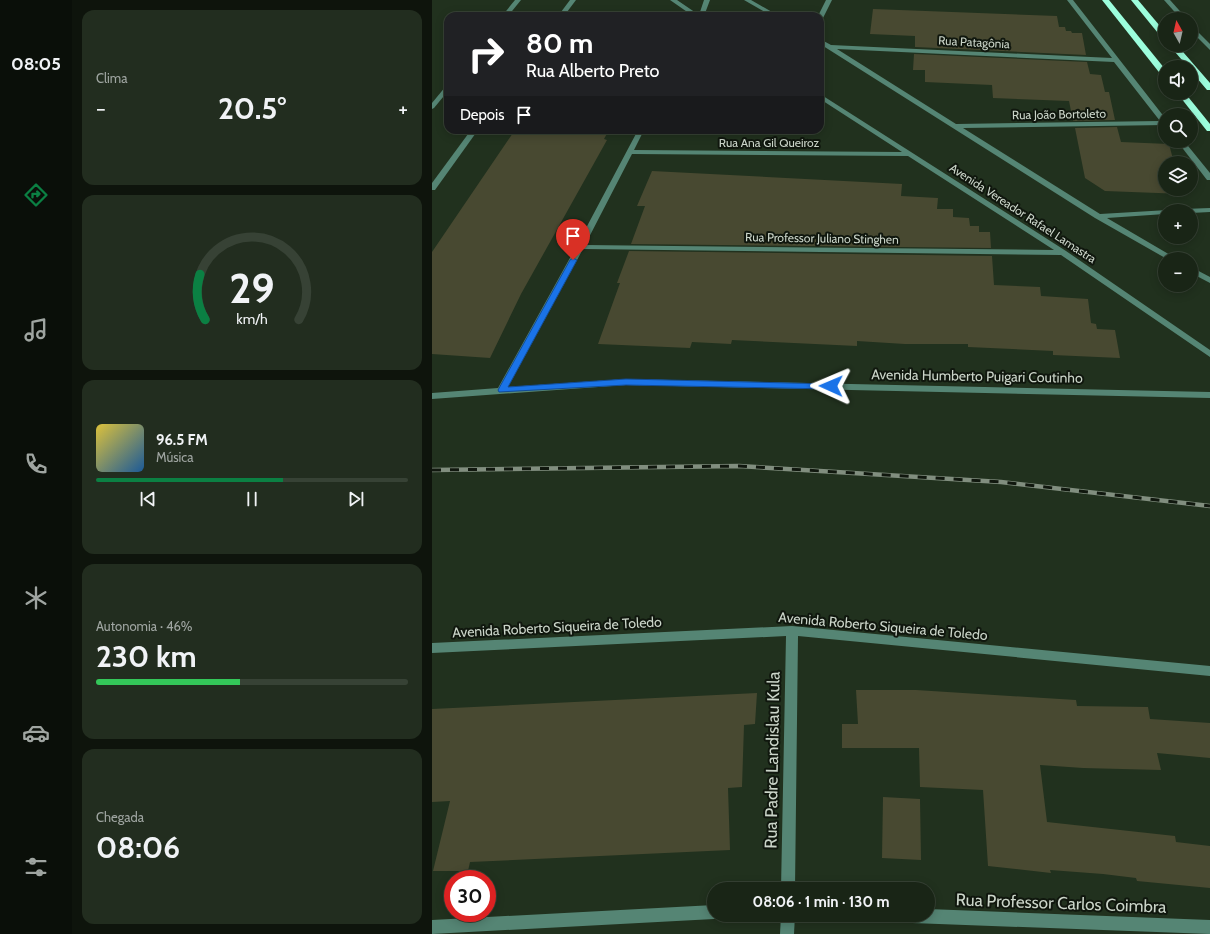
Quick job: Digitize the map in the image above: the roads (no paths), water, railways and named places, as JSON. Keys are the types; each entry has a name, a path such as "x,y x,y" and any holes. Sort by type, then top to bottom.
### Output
{"highway":[{"path":"1105,0 1158,65"},
{"path":"1134,0 1158,28"},
{"path":"1179,52 1210,88"},
{"path":"1187,100 1210,129"}],"street":[{"path":"564,12 573,0"},
{"path":"673,0 692,12"},
{"path":"702,12 707,0"},
{"path":"747,0 769,12"},
{"path":"823,12 829,0"},
{"path":"1070,0 1158,114"},
{"path":"1167,0 1178,12"},
{"path":"508,12 516,1"},
{"path":"1198,34 1210,48"},
{"path":"824,43 1098,216 1161,252"},
{"name":"Rua Patagônia","path":"831,47 1117,60"},
{"path":"432,107 444,92"},
{"name":"Avenida Vereador Rafael Lamastra","path":"824,99 1062,253 1210,354"},
{"name":"Rua João Bortoleto","path":"954,126 1158,123"},
{"path":"432,188 472,134"},
{"path":"502,390 580,247 639,134"},
{"path":"1186,148 1210,178"},
{"name":"Rua Ana Gil Queiroz","path":"630,152 909,154"},
{"path":"1198,210 1210,210"},
{"path":"1098,216 1158,212"},
{"name":"Rua Professor Juliano Stinghen","path":"580,247 1062,253"},
{"path":"1198,274 1210,280"},
{"name":"Avenida Humberto Puigari Coutinho","path":"432,396 626,382 1210,395"},
{"name":"Avenida Roberto Siqueira de Toledo","path":"432,648 792,631 1210,671"},
{"name":"Rua Padre Landislau Kula","path":"788,882 792,631"},
{"path":"432,927 707,912"},
{"name":"Rua Professor Carlos Coimbra","path":"935,917 1210,927"},
{"path":"787,934 788,922"}],"railway":[{"path":"432,470 739,466 1001,482 1210,506"}]}
